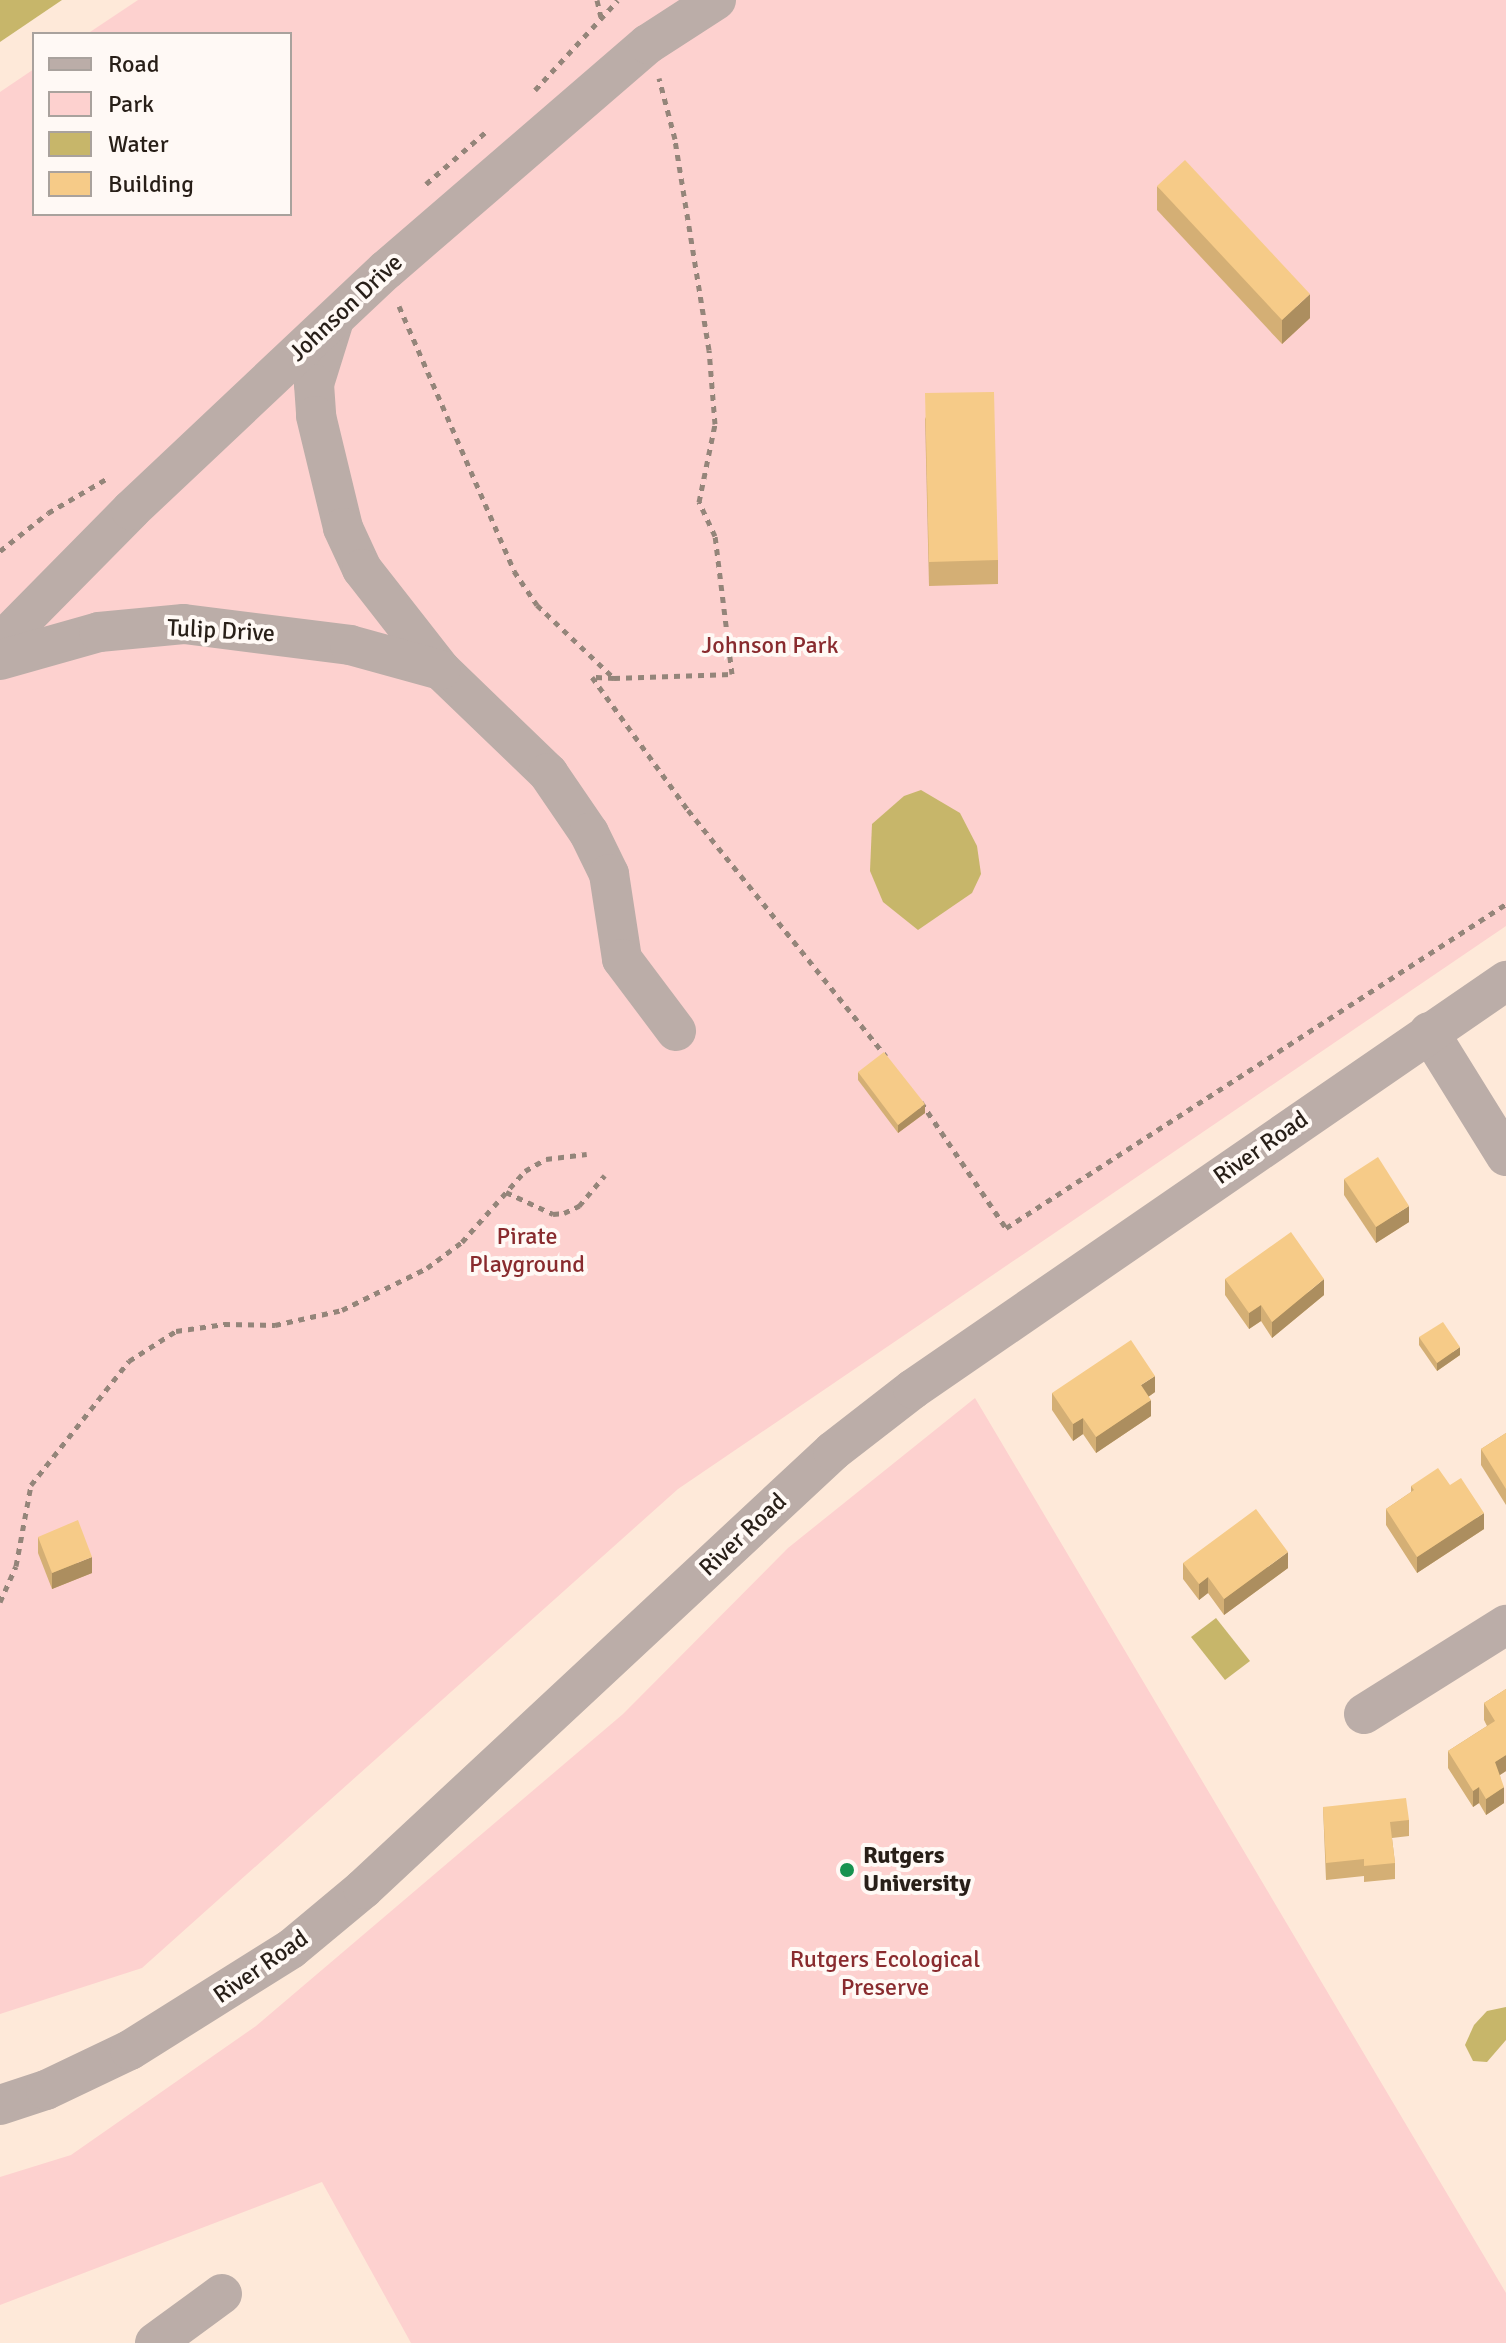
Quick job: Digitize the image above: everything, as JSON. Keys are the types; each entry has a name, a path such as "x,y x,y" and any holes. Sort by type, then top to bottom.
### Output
{"street":[{"name":"Johnson Drive","path":"0,643 131,510 386,270 648,44 716,0"},
{"name":"Tulip Drive","path":"334,319 314,384 321,444 343,528 385,603 441,670 548,773 589,833 609,874 622,959 676,1031"},
{"name":"Tulip Drive","path":"0,660 99,632 184,624 350,645 441,670"},
{"name":"River Road","path":"0,2105 46,2090 130,2050 291,1949 363,1889 833,1451 913,1389 1506,981"},
{"path":"1429,1032 1506,1156"},
{"path":"1364,1714 1506,1625"},
{"path":"155,2343 222,2294"}],"path":[{"path":"597,0 601,17"},
{"path":"658,74 675,139 709,350 715,424 699,502 715,536 732,674 592,677 688,810 895,1068"},
{"path":"386,270 514,571 537,605 614,678"},
{"path":"913,1092 1006,1228 1506,904"},
{"path":"0,1602 16,1566 31,1485 129,1361 176,1331 224,1324 275,1325 342,1310 427,1268 462,1242 506,1192 546,1159 587,1154"},
{"path":"506,1192 553,1214 564,1213 579,1206 605,1175"}],"green space":[{"name":"Johnson Park","path":"138,0 1506,0 1506,926 678,1489 142,1968 0,2014 0,92 32,70 32,216 292,216 292,32 90,32"},
{"name":"Rutgers Ecological Preserve","path":"975,1398 1506,2293 1506,2343 411,2343 322,2182 0,2305 0,2177 71,2155 256,2026 623,1714 788,1548"}],"water":[{"path":"0,0 62,0 0,42"},
{"path":"921,790 960,813 977,846 981,874 972,893 918,930 883,902 870,871 872,824 904,796"},
{"path":"1216,1618 1250,1661 1225,1680 1191,1637"},
{"path":"1506,2007 1506,2040 1487,2062 1473,2061 1465,2045 1474,2025 1487,2011"}],"building":[{"path":"1185,160 1310,294 1282,320 1157,186"},
{"path":"994,392 998,560 929,562 925,393"},
{"path":"884,1052 925,1104 898,1125 858,1072"},
{"path":"1378,1157 1409,1206 1376,1227 1344,1179"},
{"path":"1291,1232 1324,1279 1272,1322 1261,1305 1249,1313 1225,1279"},
{"path":"1443,1322 1460,1347 1437,1363 1419,1337"},
{"path":"1131,1340 1155,1376 1141,1385 1151,1400 1096,1437 1083,1418 1073,1424 1052,1393"},
{"path":"1506,1433 1506,1489 1481,1449"},
{"path":"1438,1468 1450,1485 1461,1478 1484,1513 1417,1557 1386,1509 1414,1490 1411,1486"},
{"path":"1256,1509 1288,1552 1224,1599 1208,1577 1199,1584 1183,1563"},
{"path":"78,1520 92,1557 52,1573 38,1537"},
{"path":"1506,1689 1506,1755 1495,1762 1504,1787 1486,1799 1479,1787 1473,1791 1448,1751 1495,1721 1484,1703"},
{"path":"1406,1798 1409,1820 1390,1822 1395,1863 1364,1866 1364,1859 1326,1863 1323,1807"}],"place":[{"name":"Rutgers University","path":"847,1870"}],"park label":[{"name":"Pirate Playground","path":"527,1251"}]}
